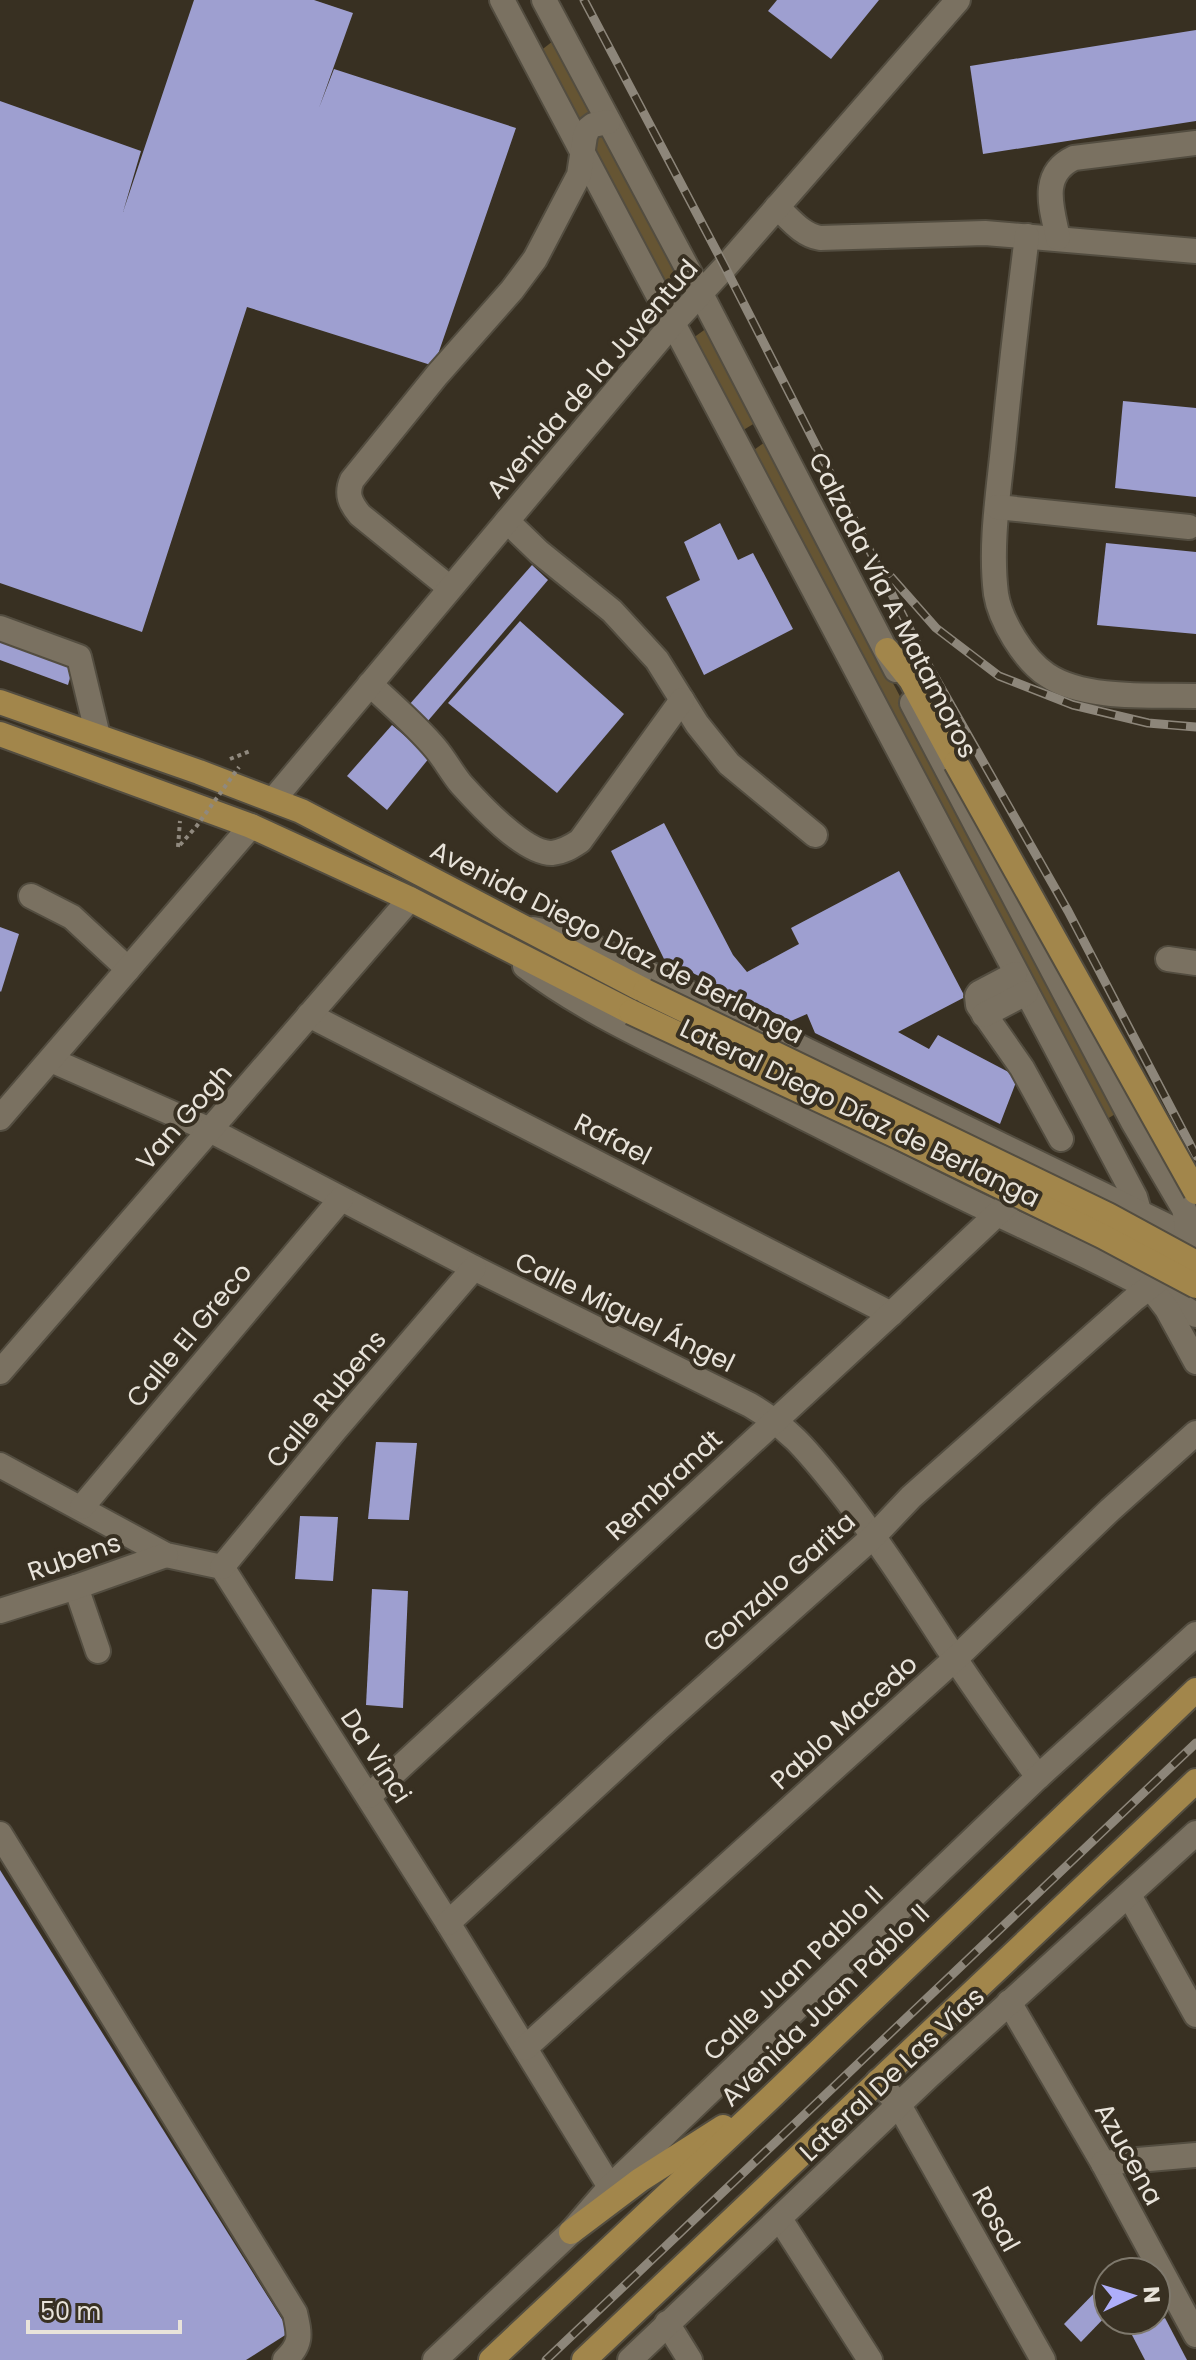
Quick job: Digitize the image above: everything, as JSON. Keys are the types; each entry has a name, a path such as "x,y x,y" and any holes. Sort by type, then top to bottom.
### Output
{"main road":[{"path":"887,650 911,680 1194,1188"},
{"name":"Avenida Diego Díaz de Berlanga","path":"0,702 301,811 522,927 638,1002 1196,1286"},
{"name":"Avenida Diego Díaz de Berlanga","path":"0,734 251,826 410,899 506,948 638,1002 1108,1215 1196,1263"},
{"name":"Avenida Juan Pablo II","path":"491,2360 1196,1690"},
{"path":"584,2360 1196,1781"},
{"path":"571,2232 640,2180 767,2101"}],"street":[{"path":"502,0 1135,1197 1152,1261"},
{"name":"Avenida de la Juventud","path":"274,799 673,323 958,0"},
{"path":"521,37 548,8"},
{"name":"Calzada Vía A Matamoros","path":"548,8 701,294 887,650 928,736 1133,1122 1194,1188 1187,1224 1191,1238"},
{"path":"450,588 360,515 351,505 349,487 437,375 528,269 552,230 579,175 588,129 608,122"},
{"path":"1058,238 1050,202 1051,184 1064,163 1074,158 1196,143"},
{"path":"777,207 801,230 820,238 973,233 1196,251"},
{"path":"1027,236 997,507 994,561 997,597 1008,629 1032,662 1047,676 1079,689 1196,696"},
{"path":"738,450 754,429 770,427"},
{"path":"997,507 1189,527"},
{"path":"507,521 539,552 612,611 657,660 729,764 815,835"},
{"path":"0,628 79,657 98,736"},
{"path":"370,684 418,729 462,784 518,840 536,850 550,853 565,850 580,841 682,700"},
{"path":"0,1118 251,826"},
{"path":"31,896 72,917 128,969"},
{"name":"Van Gogh","path":"0,1372 410,899"},
{"name":"Lateral Diego Díaz de Berlanga","path":"522,927 582,941 1191,1238"},
{"name":"Lateral Diego Díaz de Berlanga","path":"506,948 541,978 624,1027 996,1214 1150,1287 1196,1315"},
{"path":"1168,959 1196,963"},
{"path":"1020,984 979,993 977,1001 1022,1068 1061,1139"},
{"name":"Rafael","path":"309,1015 891,1314"},
{"name":"Calle Miguel Ángel","path":"51,1060 210,1130 775,1420 801,1444 875,1535 955,1659 1038,1777"},
{"path":"1103,1138 1133,1122 1155,1130 1177,1144 1194,1188"},
{"path":"1066,1245 1082,1236 1089,1226 1093,1207 1088,1187"},
{"name":"Rembrandt","path":"369,1796 1014,1198 1024,1195 1067,1215"},
{"name":"Calle El Greco","path":"82,1507 341,1199"},
{"path":"1191,1238 1164,1242 1156,1251 1150,1287 1167,1309 1196,1362"},
{"name":"Gonzalo Garita","path":"448,1923 671,1717 875,1535 911,1497 1150,1287 1162,1280 1191,1238"},
{"name":"Calle Rubens","path":"222,1567 474,1268"},
{"name":"Pablo Macedo","path":"525,2048 955,1659 1110,1510 1196,1433"},
{"path":"0,1465 166,1555 222,1567"},
{"name":"Rubens","path":"0,1611 166,1555"},
{"name":"Da Vinci","path":"222,1567 369,1796 610,2187"},
{"path":"76,1587 98,1651"},
{"name":"Calle Juan Pablo II","path":"435,2360 571,2232 610,2187 1038,1777 1196,1634"},
{"name":"Lateral De Las Vías","path":"630,2360 1009,2002 1196,1833"},
{"path":"0,1834 295,2313 300,2334 295,2350 285,2360"},
{"path":"1129,1895 1196,2015"},
{"name":"Azucena","path":"1009,2002 1103,2163 1196,2335"},
{"name":"Rosal","path":"878,2081 899,2105 1043,2360"},
{"path":"1103,2163 1196,2155"},
{"path":"780,2219 870,2360"},
{"path":"667,2323 690,2360"}],"path":[{"path":"178,847 250,751"}],"shaded area":[{"path":"553,41 686,289 671,300 539,52"},
{"path":"707,328 755,423 740,432 693,338"},
{"path":"765,442 1120,1111 1104,1121 751,452"}],"building":[{"path":"194,0 314,0 353,13 319,108 334,69 516,128 434,366 247,307 142,632 0,583 0,101 141,151 123,212"},
{"path":"777,0 879,0 831,59 768,11"},
{"path":"1196,30 1196,121 983,154 970,66"},
{"path":"1123,401 1196,408 1196,497 1115,488"},
{"path":"720,523 738,560 753,553 793,629 704,675 666,597 700,580 684,542"},
{"path":"1106,543 1196,552 1196,634 1097,625"},
{"path":"532,565 548,580 427,722 409,705"},
{"path":"520,621 624,714 557,793 448,703"},
{"path":"0,633 75,660 68,685 0,660"},
{"path":"392,725 430,757 387,810 347,776"},
{"path":"664,823 733,955 747,972 799,944 791,928 899,871 965,997 898,1032 929,1049 938,1035 1018,1077 1000,1124 815,1033 807,1014 791,1021 664,959 611,851"},
{"path":"0,927 19,934 1,992 0,991"},
{"path":"376,1442 417,1443 409,1520 368,1519"},
{"path":"300,1516 338,1517 333,1581 295,1579"},
{"path":"372,1589 408,1591 403,1708 366,1705"},
{"path":"0,1870 290,2332 246,2360 0,2360"},
{"path":"1092,2295 1092,2331 1081,2342 1064,2324"},
{"path":"1172,2331 1187,2360 1145,2360 1133,2336 1172,2336"}],"railway":[{"path":"584,0 725,267 927,663 1068,911 1196,1156"},
{"path":"891,577 936,628 999,676 1073,705 1148,723 1196,727"},
{"path":"546,2360 1196,1743"}]}
